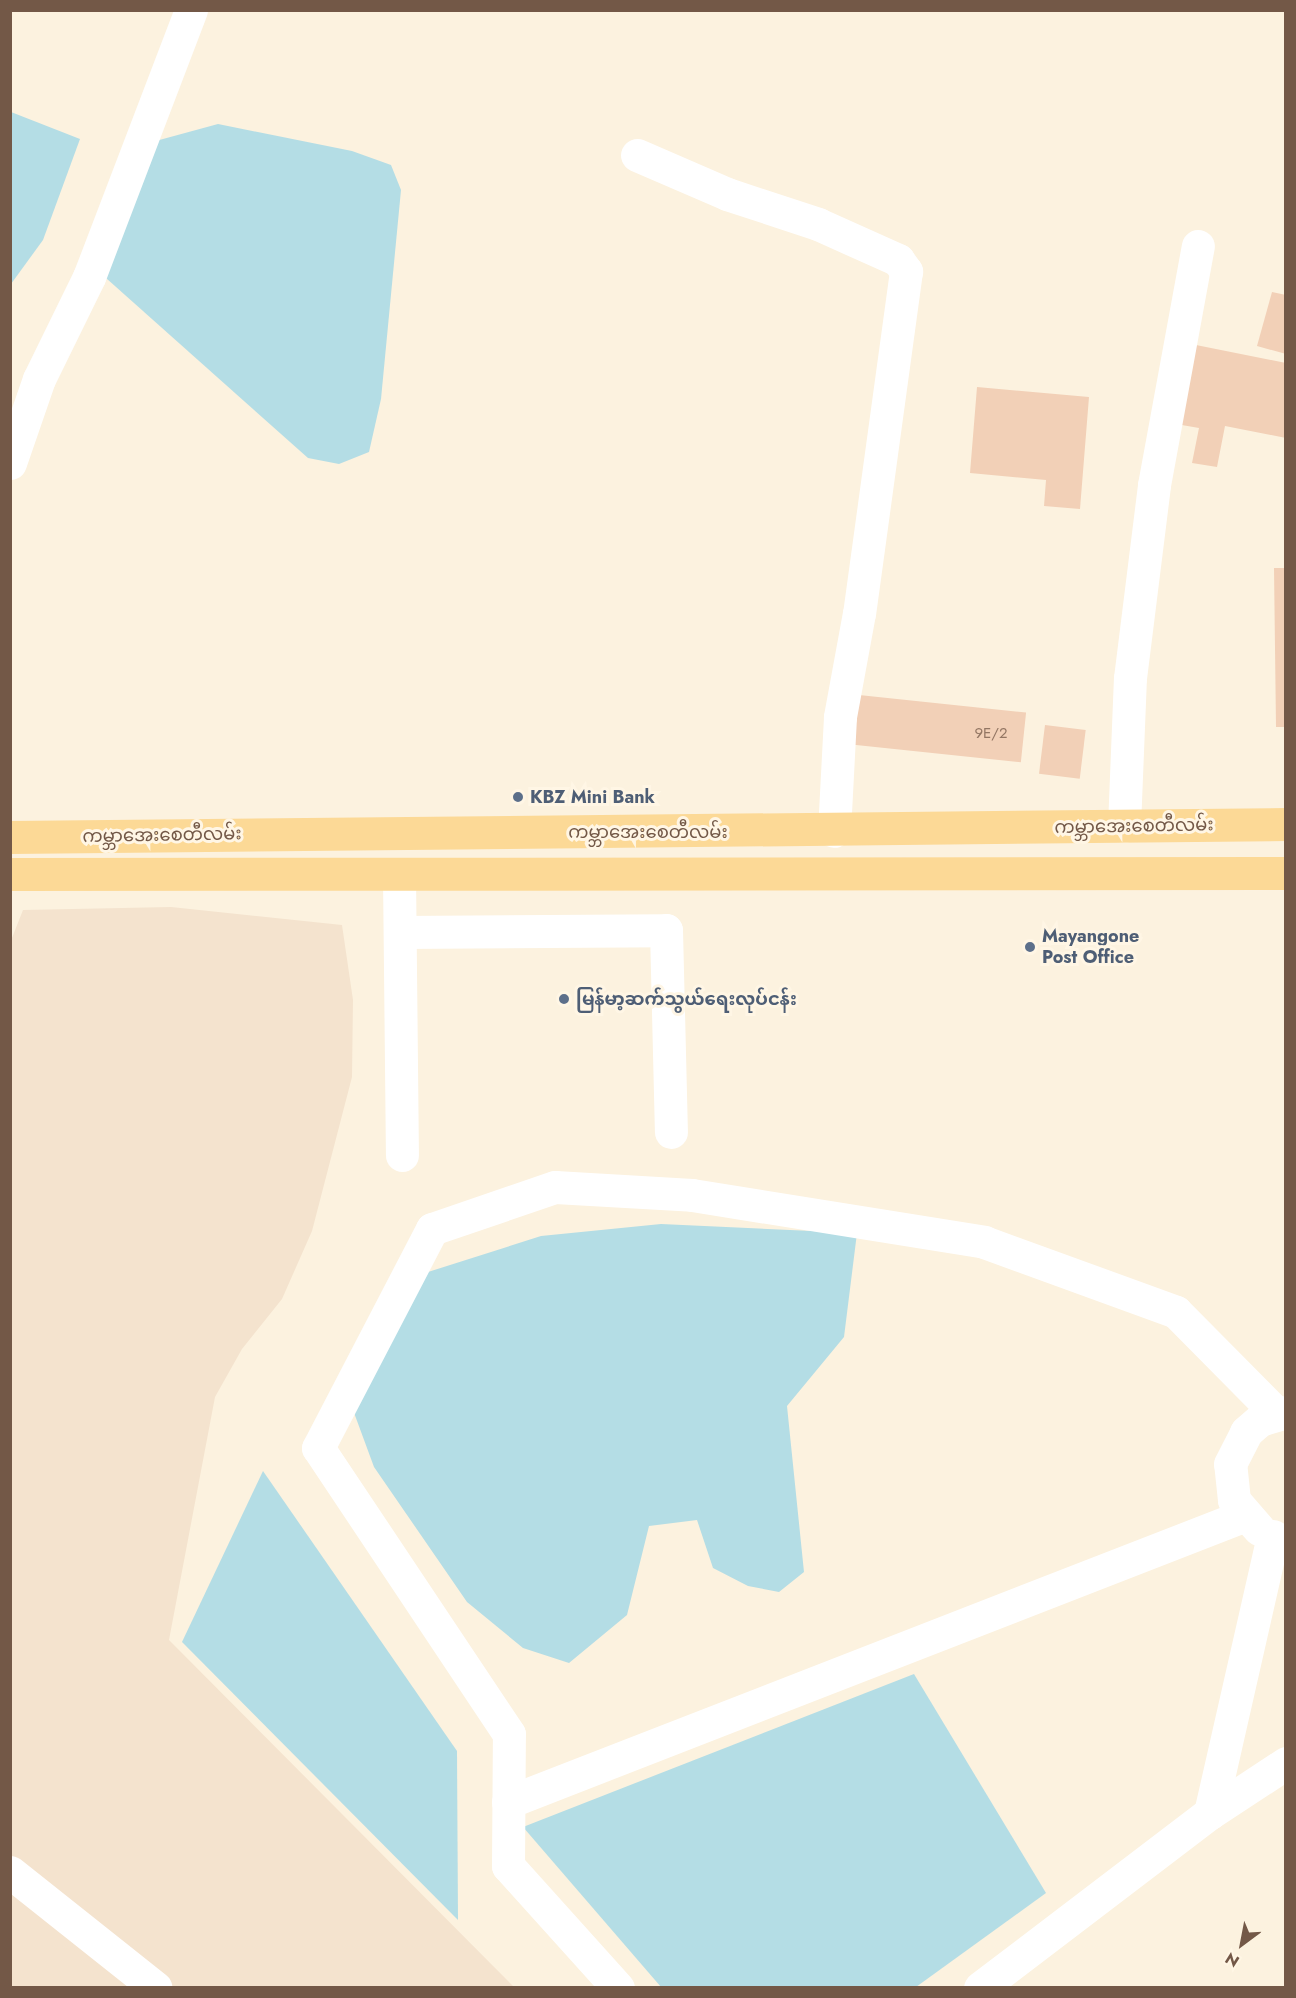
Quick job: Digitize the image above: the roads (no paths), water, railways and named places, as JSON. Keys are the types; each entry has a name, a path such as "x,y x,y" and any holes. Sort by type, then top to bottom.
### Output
{"main road":[{"name":"ကမ္ဘာအေးစေတီလမ်း","path":"10,837 834,831 1286,824"},
{"path":"876,829 877,874"},
{"path":"373,833 385,874"},
{"name":"ကမ္ဘာအေးစေတီလမ်း","path":"10,874 1286,873"}],"street":[{"path":"10,463 39,379 89,277 148,128 190,10"},
{"path":"637,155 727,194 818,224 898,260 906,271 859,613 840,717 834,831"},
{"path":"1124,826 1130,678 1154,485 1198,246"},
{"path":"385,874 400,932 402,1155"},
{"path":"400,932 666,930 671,1132"},
{"path":"618,1988 508,1866 509,1734 318,1448 432,1229 555,1187 692,1195 984,1242 1176,1312 1281,1413 1260,1420 1235,1447 1229,1483 1244,1516 1279,1537 1210,1813"},
{"path":"508,1802 1244,1516"},
{"path":"980,1988 1210,1813 1286,1762"},
{"path":"10,1872 156,1988"}],"water":[{"path":"11,112 80,139 43,240 11,284"},
{"path":"218,124 352,151 391,165 401,190 381,399 369,452 339,464 308,458 88,262 141,145"},
{"path":"661,1224 857,1233 844,1337 787,1406 804,1572 779,1592 748,1586 713,1568 697,1520 649,1526 627,1615 569,1663 523,1648 467,1602 374,1467 353,1410 428,1272 541,1236"},
{"path":"263,1471 457,1751 458,1920 182,1642"},
{"path":"914,1674 1046,1893 916,1987 661,1987 523,1827"}],"place":[{"name":"KBZ Mini Bank","path":"518,797"},
{"name":"Mayangone Post Office","path":"1030,947"},
{"name":"မြန်မာ့ဆက်သွယ်ရေးလုပ်ငန်း","path":"564,999"}]}
